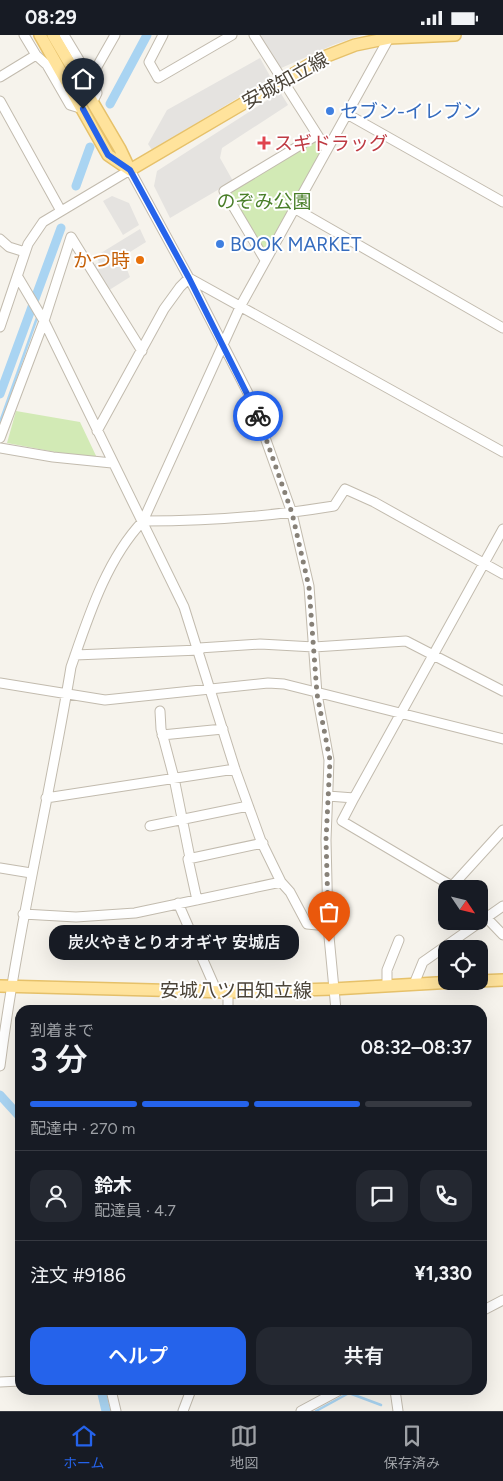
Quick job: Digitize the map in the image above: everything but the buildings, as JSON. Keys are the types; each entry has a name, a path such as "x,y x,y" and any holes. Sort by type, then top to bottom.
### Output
{"main road":[{"path":"40,35 108,155 130,170"},
{"path":"53,35 93,101 130,170"},
{"name":"安城知立線","path":"130,170 319,59 355,45 389,38 455,35"},
{"path":"488,981 503,980"},
{"name":"安城八ツ田知立線","path":"5,987 223,992 333,989 438,983"}],"street":[{"path":"24,35 36,55 47,65 70,105 83,109"},
{"path":"64,35 97,93 93,101"},
{"path":"90,79 115,35"},
{"path":"163,35 149,62 158,78 232,35"},
{"path":"254,35 327,149"},
{"path":"0,1066 5,987 23,914 75,655 93,608 112,567 133,532 143,521 224,347 241,305 389,38"},
{"path":"0,77 36,55"},
{"path":"0,101 61,211"},
{"path":"347,114 503,202"},
{"path":"265,261 224,191 317,135"},
{"path":"0,327 25,252 35,231 42,222 130,170 189,278 252,401 274,457 292,513 309,587 317,694 330,760 326,840 328,926 335,1005"},
{"path":"294,208 503,328"},
{"path":"0,438 44,321 71,237 142,351"},
{"path":"0,239 9,247 25,252"},
{"path":"18,277 44,321 184,607 212,688 235,769 248,806 281,882 290,892 307,924 328,926"},
{"path":"189,278 241,305 503,452"},
{"path":"97,431 164,309 189,278"},
{"path":"0,448 53,457 112,463"},
{"path":"143,521 235,520 292,513 334,506 345,489 374,502 503,574"},
{"path":"443,880 342,821 404,712 503,529"},
{"path":"75,655 260,644 314,647 406,641 503,691"},
{"path":"0,683 105,700 212,688 268,683 284,684 317,694 404,712 503,739"},
{"path":"160,711 162,735 174,777 197,900"},
{"path":"162,735 223,729"},
{"path":"46,798 235,769"},
{"path":"328,796 354,798"},
{"path":"150,826 248,806"},
{"path":"461,880 503,830"},
{"path":"190,858 263,843"},
{"path":"0,868 31,873"},
{"path":"23,914 76,917 135,913 281,882"},
{"path":"178,903 223,992 227,1005"},
{"path":"488,917 503,906"},
{"path":"488,920 503,935"},
{"path":"414,984 423,963 469,930"},
{"path":"387,986 387,970 400,940"},
{"path":"487,1308 503,1300"},
{"path":"0,1382 15,1381"},
{"path":"112,1395 116,1411"},
{"path":"182,1411 189,1395"},
{"path":"301,1411 331,1395"},
{"path":"396,1395 398,1411"}],"green space":[{"name":"のぞみ公園","path":"313,142 318,143 321,153 267,252 263,251 230,196 232,189"},
{"path":"16,411 80,422 98,460 7,443"}],"shaded area":[{"path":"259,35 362,35 333,45 279,69"},
{"path":"260,58 271,78 152,150 148,144 167,110"},
{"path":"280,92 288,105 222,148 220,158 233,181 170,218 154,186 157,171"},
{"path":"112,196 129,203 139,225 123,235 103,201"},
{"path":"140,229 146,242 122,257 130,277 106,292 92,266 99,262 96,256"}],"waterway":[{"path":"110,104 147,35"},
{"path":"76,186 90,147"},
{"path":"0,394 61,228"},
{"path":"0,422 38,315"},
{"path":"0,1095 15,1112"},
{"path":"102,1395 106,1411"},
{"path":"316,1411 345,1395"},
{"path":"354,1395 381,1405"}],"way so far":[{"path":"258,416 274,457 292,513 309,587 317,694 330,760 326,840 329,942"}],"place":[{"name":"セブン-イレブン","path":"330,111"},
{"name":"スギドラッグ","path":"264,143"},
{"name":"BOOK MARKET","path":"220,244"},
{"name":"かつ時","path":"140,260"},
{"name":"炭火やきとりオオギヤ 安城店","path":"329,942"}],"route":[{"path":"83,109 108,155 130,170 189,278 258,416"}]}
